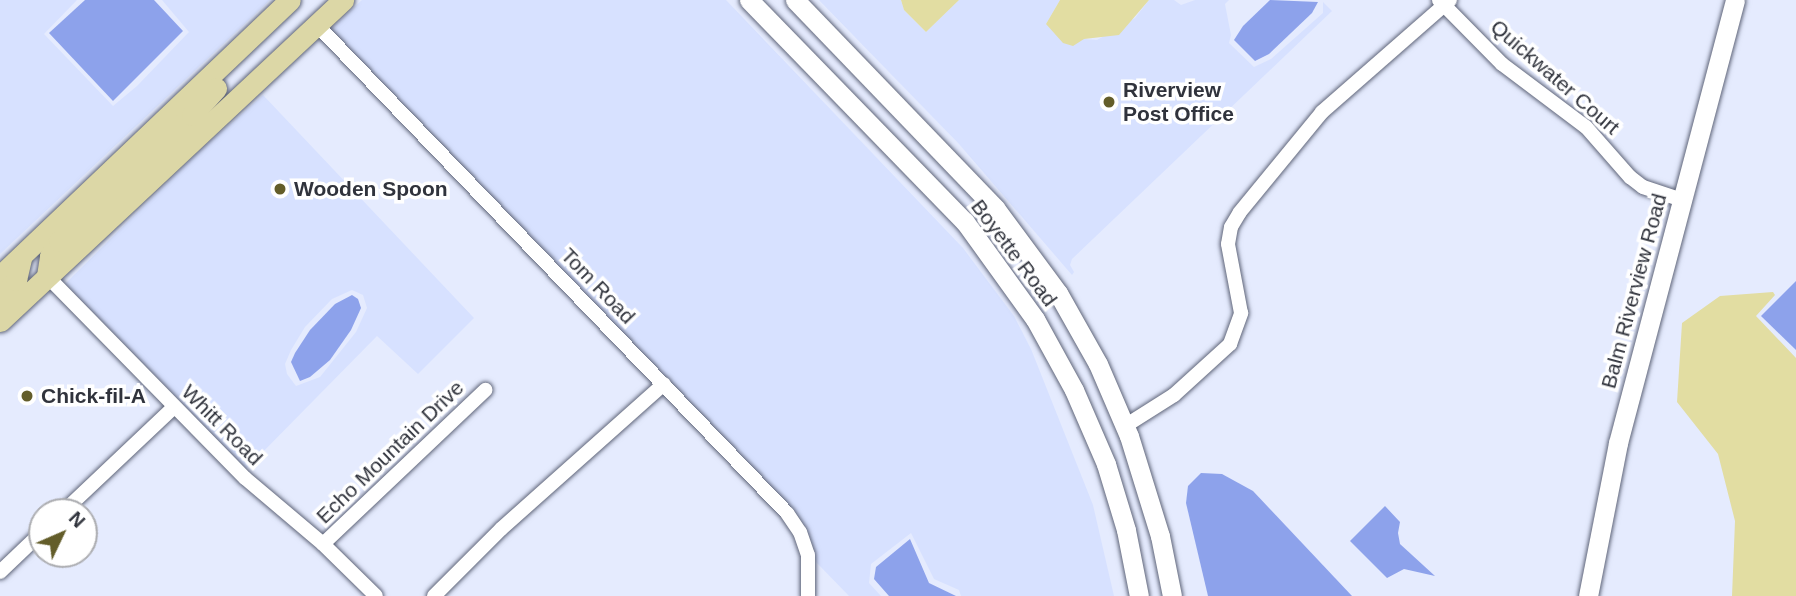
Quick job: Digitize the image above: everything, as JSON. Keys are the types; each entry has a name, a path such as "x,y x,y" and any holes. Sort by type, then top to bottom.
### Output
{"main road":[{"path":"0,276 290,0"},
{"path":"0,321 343,0"},
{"name":"Boyette Road","path":"749,0 965,222 1035,318 1074,390 1106,464 1126,530 1139,596"},
{"name":"Boyette Road","path":"795,0 908,115 1018,237 1080,332 1125,426 1153,509 1172,596"},
{"name":"Balm Riverview Road","path":"1588,596 1618,443 1735,0"},
{"path":"47,276 50,256 59,241 192,115 230,71 247,41"},
{"path":"0,300 16,280 21,256"}],"street":[{"path":"1125,426 1174,395 1230,344 1241,313 1228,244 1231,227 1240,212 1322,113 1445,2"},
{"name":"Quickwater Court","path":"1445,2 1502,64 1586,127 1630,177 1643,187 1682,200"},
{"name":"Tom Road","path":"317,25 792,519 808,555 808,596"},
{"name":"Whitt Road","path":"47,276 245,478 324,544 376,596"},
{"path":"434,596 500,529 664,384"},
{"name":"Echo Mountain Drive","path":"324,544 485,390"},
{"path":"78,498 174,407"},
{"path":"0,572 28,545"}],"shaded area":[{"path":"0,0 77,0 44,34 113,106 137,86 189,32 162,0 270,0 0,254"},
{"path":"362,0 726,0 963,248 1014,316 1031,349 1093,505 1114,596 961,596 959,590 934,579 911,533 871,564 869,583 881,596 849,596 816,562 806,528 787,503 331,29"},
{"path":"819,0 901,0 904,10 926,32 959,0 1060,0 1046,24 1084,39 1097,40 1135,18 1149,0 1174,0 1181,5 1195,0 1229,0 1225,4 1231,35 1229,43 1254,67 1271,59 1323,13 1323,2 1332,11 1072,259 1072,275 959,144"},
{"path":"901,0 959,0 926,32 904,10"},
{"path":"1060,0 1149,0 1119,35 1084,39 1073,46 1063,43 1046,24"},
{"path":"263,95 474,318 418,374 377,336 246,469 65,284 199,151","holes":["352,290 363,295 367,308 356,332 320,377 296,386 287,374 285,364 305,327 332,299"]},
{"path":"1773,292 1775,295 1756,316 1796,358 1796,596 1732,596 1735,521 1718,454 1677,402 1682,323 1720,296"}],"water":[{"path":"85,0 154,0 183,31 113,101 49,33"},
{"path":"1270,0 1318,2 1312,13 1269,54 1255,61 1234,40 1243,26"},
{"path":"1796,281 1796,350 1761,316"},
{"path":"352,295 358,299 361,308 351,330 330,360 310,377 300,381 291,362 295,353 310,330 335,304"},
{"path":"1201,473 1222,474 1253,491 1352,596 1208,596 1186,503 1188,486"},
{"path":"1385,506 1400,522 1400,544 1435,576 1404,569 1387,578 1350,541"},
{"path":"910,539 929,583 956,596 889,596 874,579 876,567"}],"place":[{"name":"Riverview Post Office","path":"1109,102"},
{"name":"Wooden Spoon","path":"280,189"},
{"name":"Chick-fil-A","path":"27,396"}]}
